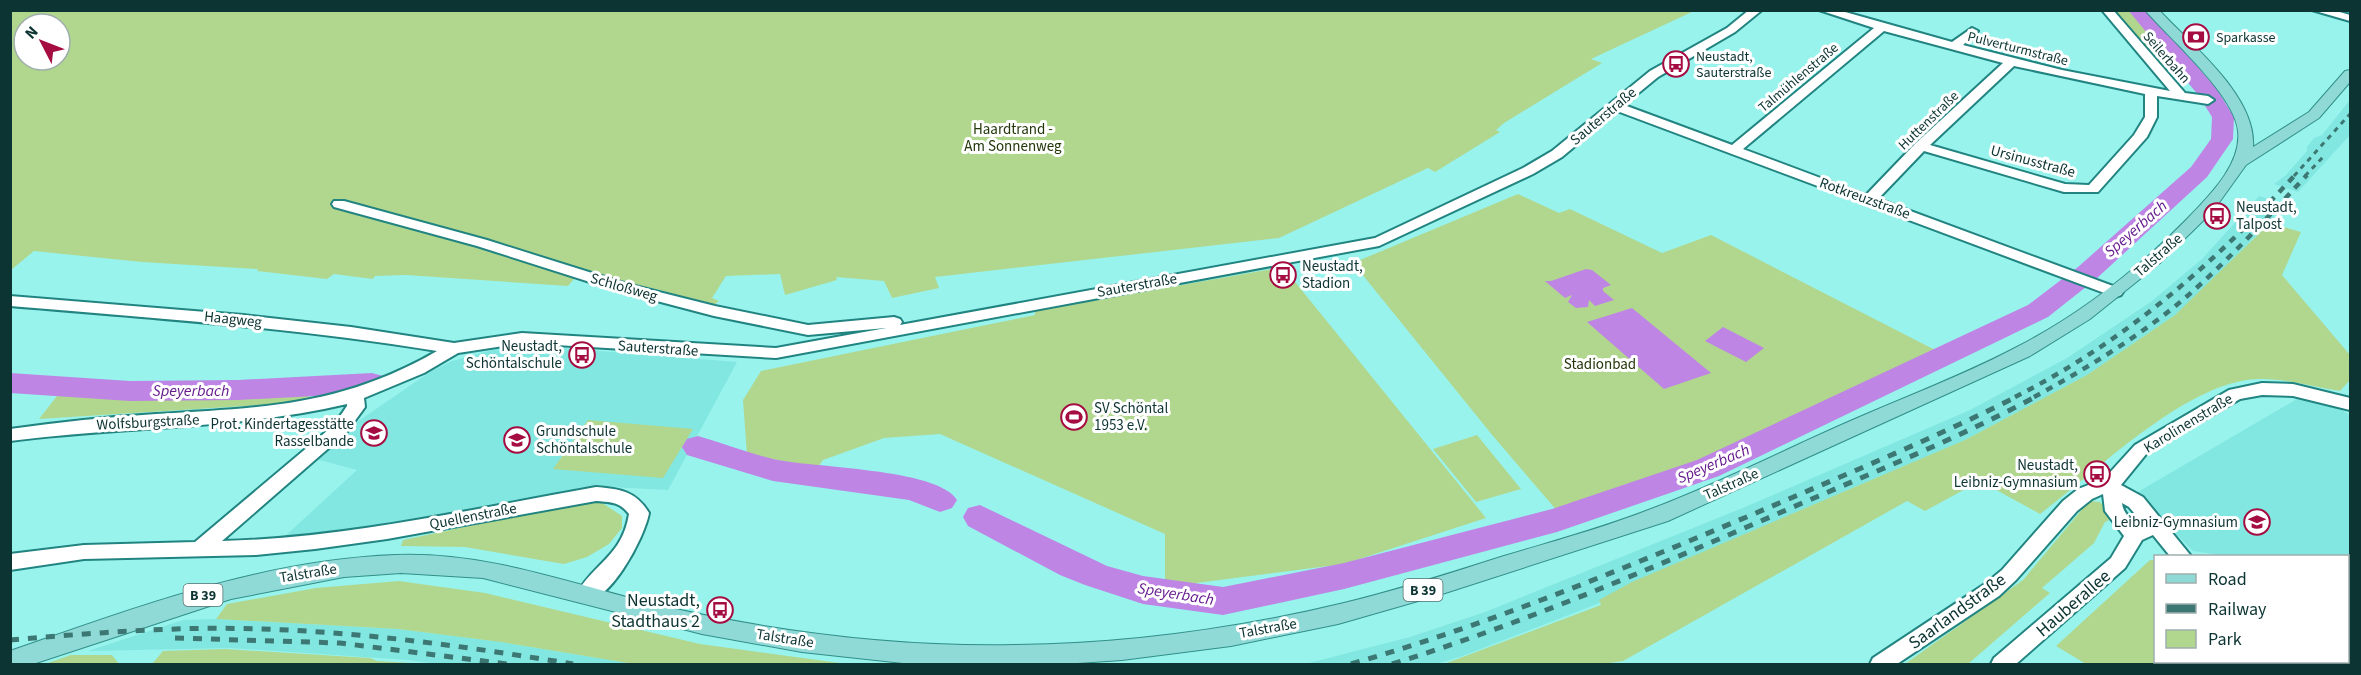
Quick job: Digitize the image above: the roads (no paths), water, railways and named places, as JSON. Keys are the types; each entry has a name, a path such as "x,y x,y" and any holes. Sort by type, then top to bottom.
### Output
{"main road":[{"path":"2151,10 2232,102 2246,129 2285,134"},
{"path":"2239,162 2314,115 2350,74"},
{"name":"Talstraße","path":"10,663 198,597 255,582 341,567 403,563 458,566 514,575 706,625 872,657 1108,651 1178,643 1275,627 1380,603 1580,542 1678,508 2025,351 2115,292 2185,231 2207,208 2239,162 2247,140 2246,129"}],"street":[{"name":"Sauterstraße","path":"454,348 522,338 761,354 1379,242 1528,171 1557,154 1654,74 1731,30 1757,10"},
{"name":"Pulverturmstraße","path":"1824,10 2010,63 2151,93 2208,100"},
{"name":"Seilerbahn","path":"2107,10 2181,96"},
{"path":"2317,10 2350,18"},
{"name":"Talmühlenstraße","path":"1734,150 1882,27"},
{"path":"1954,47 1972,31"},
{"name":"Huttenstraße","path":"1869,200 1921,146 2010,63"},
{"name":"Ursinusstraße","path":"1921,146 2058,186 2075,190 2093,189 2140,137 2151,117 2151,93"},
{"name":"Rotkreuzstraße","path":"1615,106 2115,292"},
{"name":"Schloßweg","path":"339,204 482,243 621,287 714,311 808,330 892,322 915,327"},
{"name":"Haagweg","path":"10,301 243,320 351,332 454,348"},
{"path":"200,549 340,429 356,407 356,397 399,379 454,348"},
{"name":"Karolinenstraße","path":"2112,487 2141,449 2235,394 2262,389 2293,390 2350,404"},
{"name":"Wolfsburgstraße","path":"10,435 102,424 257,416 291,412 356,397"},
{"path":"2112,487 2113,507 2127,528 2135,534 2160,532"},
{"path":"2112,487 2136,502 2180,555"},
{"name":"Saarlandstraße","path":"1881,664 1992,590 2009,575 2070,506 2085,495 2112,487"},
{"name":"Quellenstraße","path":"10,562 84,552 256,548 387,532 575,496 613,495 630,501 639,513 633,536 615,564 586,595"},
{"name":"Hauberallee","path":"2002,664 2118,563 2129,549 2135,534"}],"waterway":[{"name":"Speyerbach","path":"980,517 1072,566 1097,576 1143,590 1223,601 1344,576 1557,520 1708,468 2038,311 2087,273 2199,172 2222,139 2223,117 2208,93 2137,10"},
{"name":"Speyerbach","path":"10,383 130,391 238,390 372,383"},
{"name":"Speyerbach","path":"698,447 773,470 915,489 940,500"}],"railway":[{"path":"2294,176 2350,114"},
{"path":"2305,176 2323,157"},
{"path":"2015,397 2093,352 2165,299 2232,240 2295,175"},
{"path":"2034,397 2105,356 2173,308 2226,260 2307,175"},
{"path":"1351,664 1454,631 1606,575 1888,456 2018,396"},
{"path":"1392,664 1490,631 1634,575 1908,458 2037,396"},
{"path":"10,640 166,629 229,628 339,633 417,641 573,664"},
{"path":"175,638 340,643 507,664"}],"place":[{"name":"Sparkasse","path":"2196,37"},
{"name":"Neustadt, Sauterstraße","path":"1676,64"},
{"name":"Neustadt, Talpost","path":"2217,216"},
{"name":"Neustadt, Stadion","path":"1283,275"},
{"name":"Neustadt, Schöntalschule","path":"582,355"},
{"name":"SV Schöntal 1953 e.V.","path":"1074,417"},
{"name":"Prot. Kindertagesstätte Rasselbande","path":"374,433"},
{"name":"Grundschule Schöntalschule","path":"517,440"},
{"name":"Neustadt, Leibniz-Gymnasium","path":"2097,474"},
{"name":"Leibniz-Gymnasium","path":"2257,522"},
{"name":"Neustadt, Stadthaus 2","path":"720,610"}],"park label":[{"name":"Haardtrand - Am Sonnenweg","path":"1013,138"},
{"name":"Stadionbad","path":"1600,364"}]}
